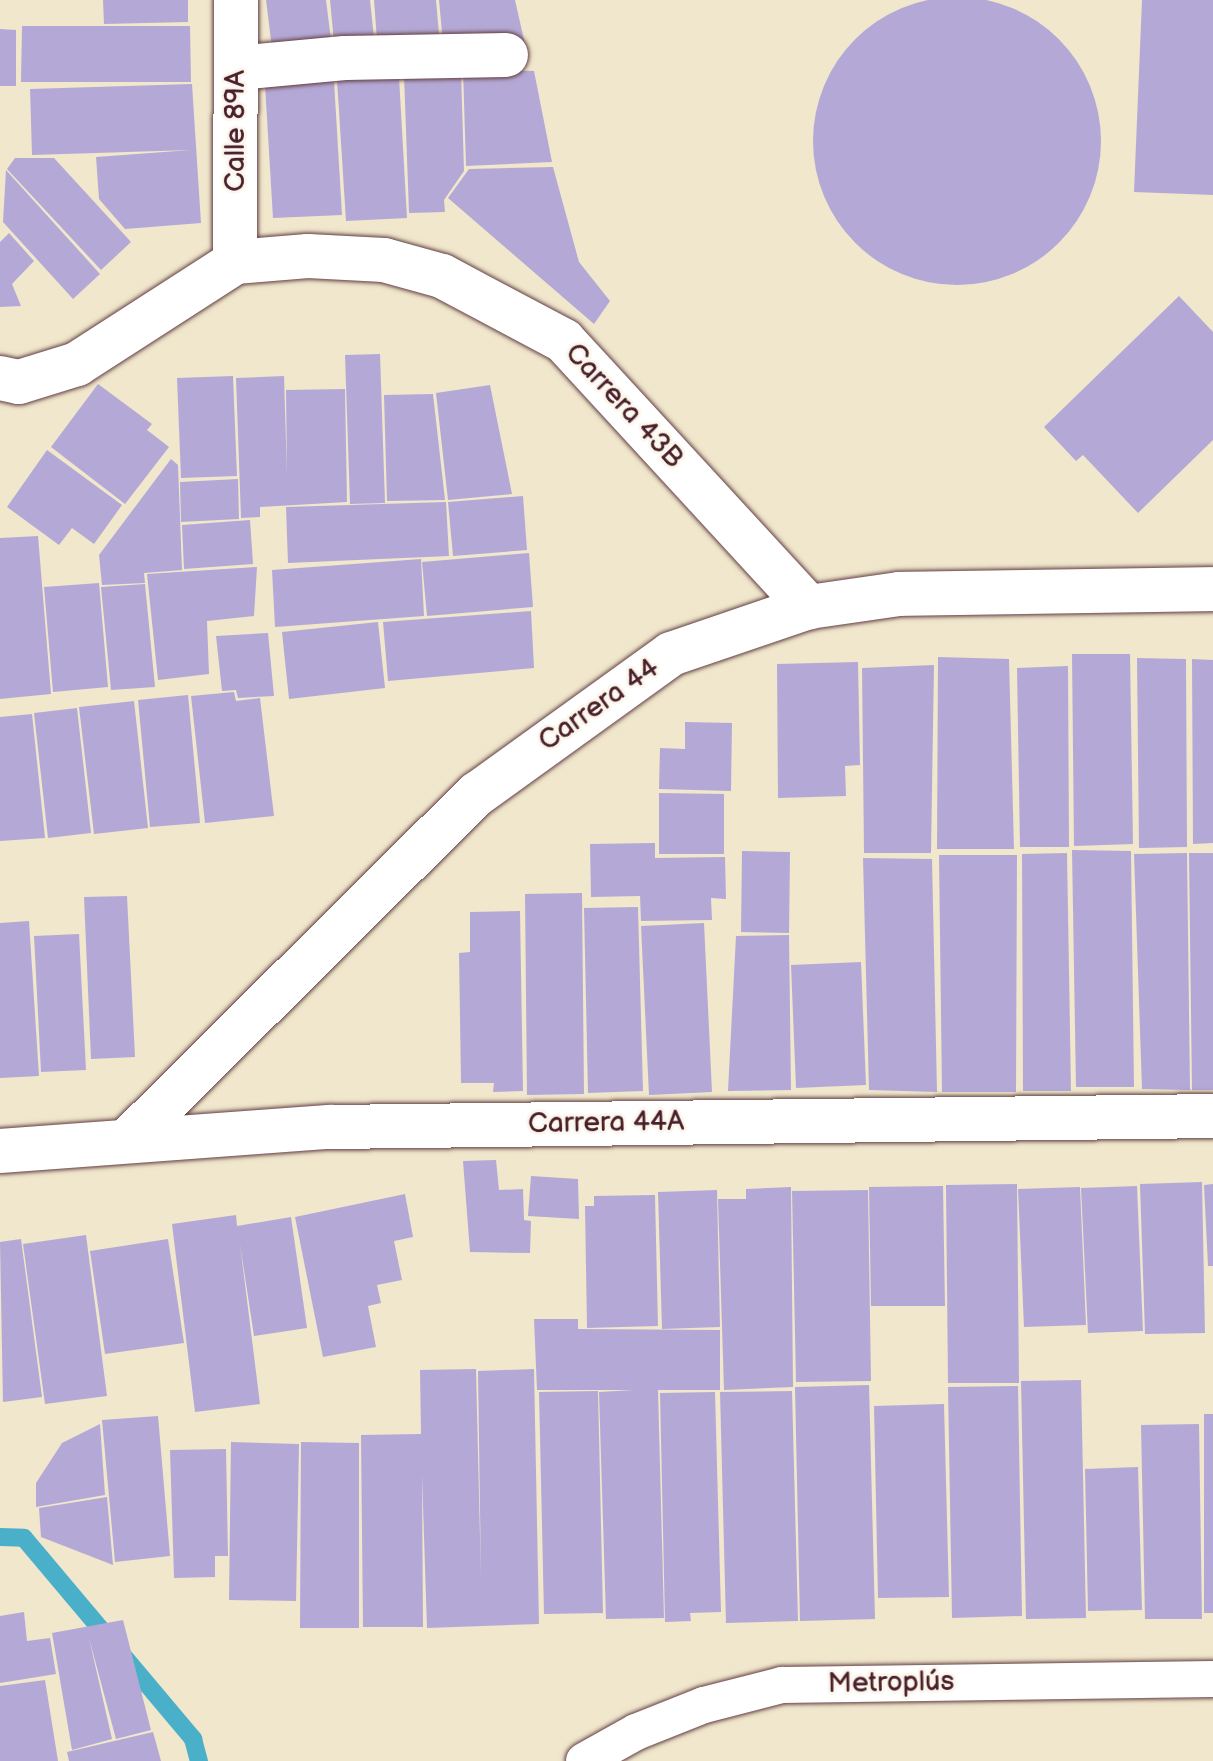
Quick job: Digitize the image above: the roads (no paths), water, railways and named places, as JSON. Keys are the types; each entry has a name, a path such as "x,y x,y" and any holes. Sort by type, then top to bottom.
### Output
{"street":[{"name":"Calle 89A","path":"235,262 236,0"},
{"path":"237,68 345,58 506,55"},
{"name":"Carrera 43B","path":"0,378 19,382 77,364 235,262 308,256 384,260 477,292 564,341 809,607"},
{"name":"Carrera 44","path":"130,1138 477,794 671,654 809,607 899,594 1213,589"},
{"name":"Carrera 44A","path":"0,1151 130,1138 330,1127 1213,1116"}],"lane":[{"name":"Metroplús","path":"584,1761 636,1732 704,1705 782,1685 1213,1679"}],"waterway":[{"path":"0,1537 24,1538 193,1739 199,1761"}]}
